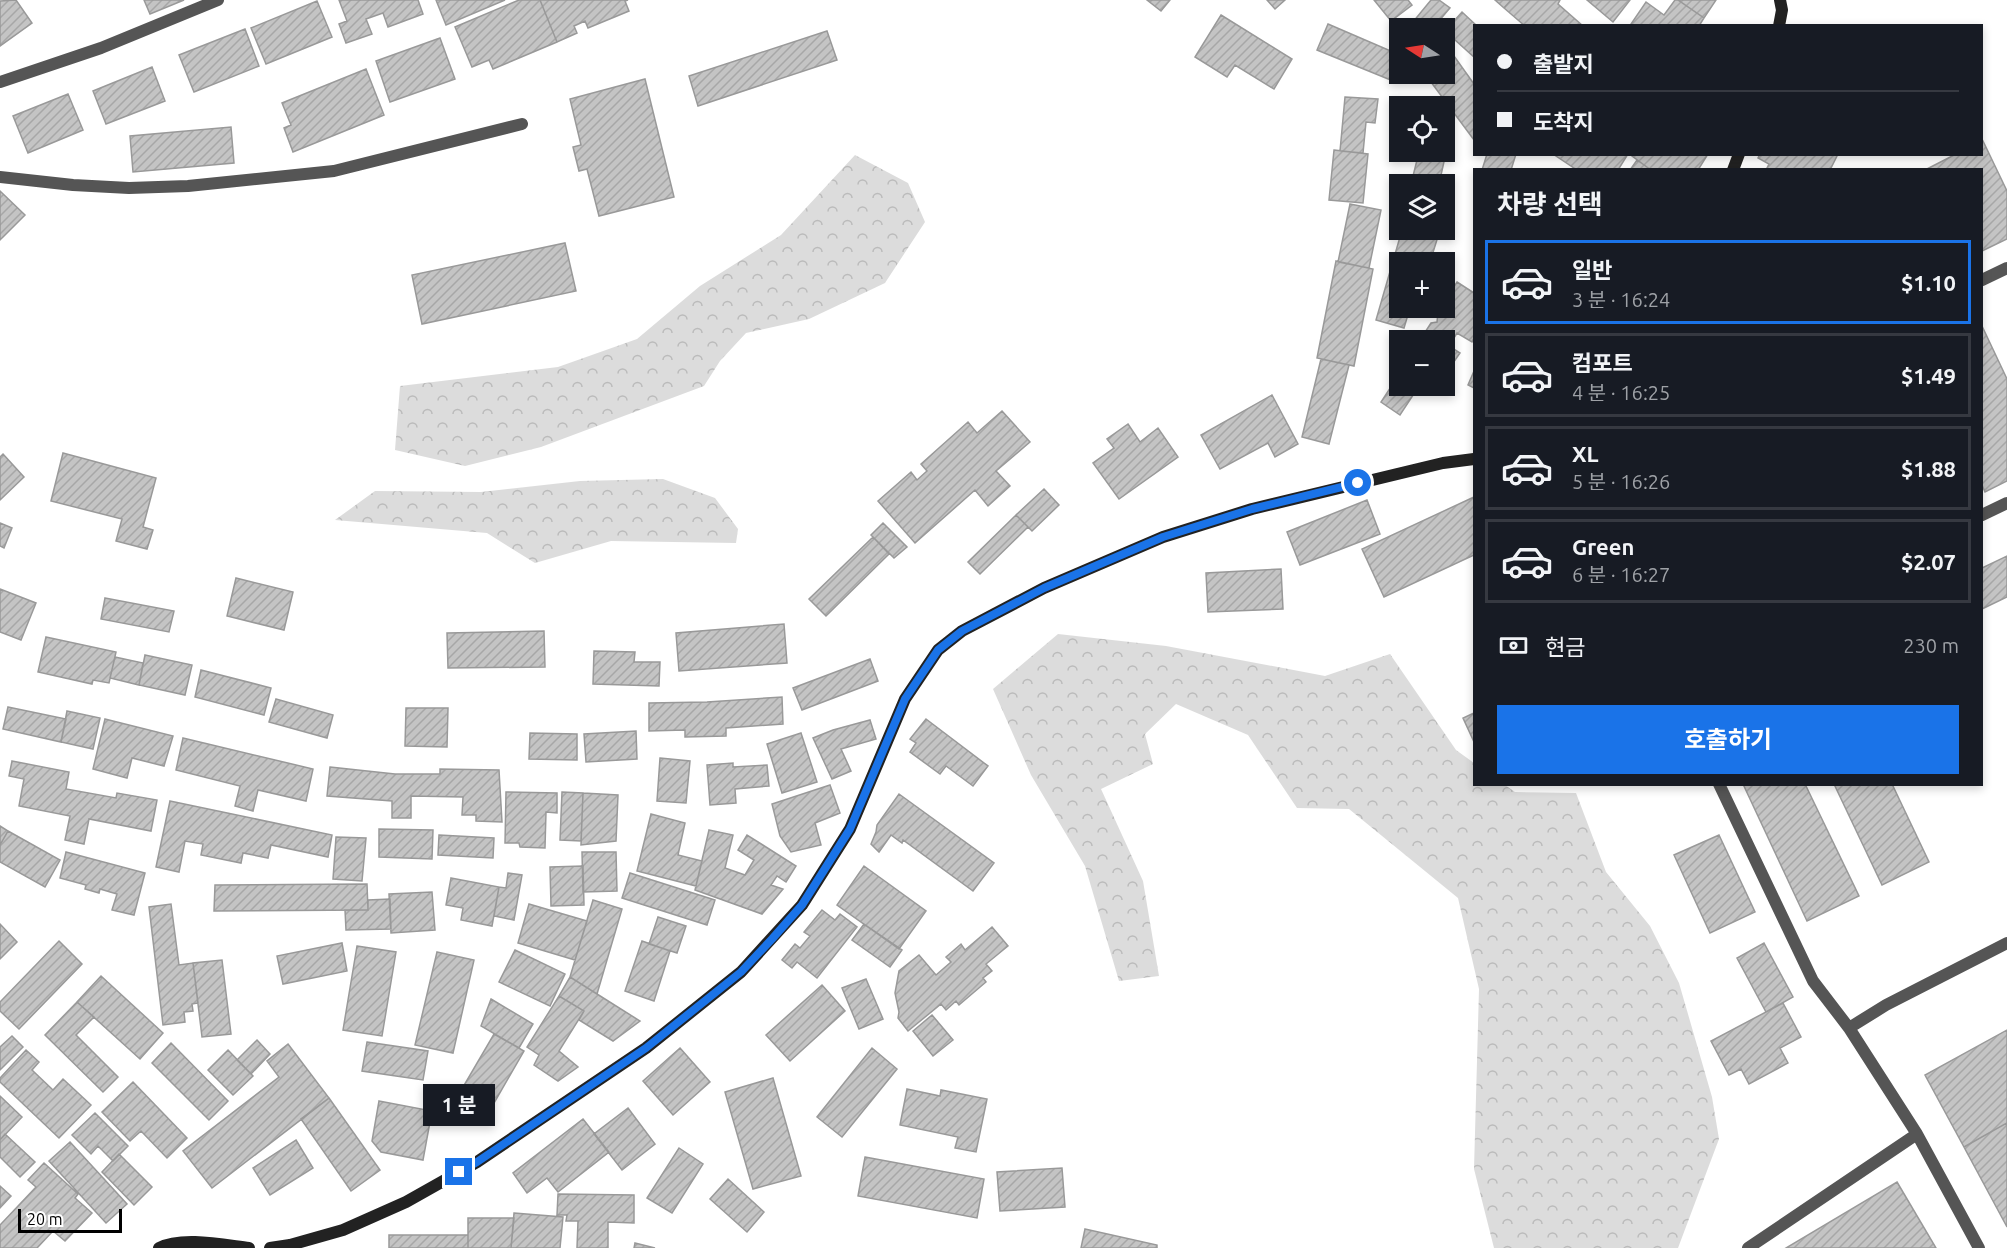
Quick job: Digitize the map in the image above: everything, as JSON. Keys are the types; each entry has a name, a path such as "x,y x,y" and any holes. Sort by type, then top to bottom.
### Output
{"street":[{"path":"0,82 101,48 218,0"},
{"path":"1779,24 1782,10 1780,0"},
{"path":"0,177 129,188 188,186 323,172 522,124"},
{"path":"1983,280 2007,268"},
{"path":"270,1248 291,1246 343,1230 406,1202 477,1162 646,1048 741,972 802,905 850,829 905,699 938,650 962,631 1044,588 1163,537 1252,509 1443,463 1473,459"},
{"path":"1983,515 2007,503"},
{"path":"1720,786 1813,981 1849,1028 1917,1134 1979,1248"},
{"path":"1849,1028 1886,1005 2007,943"},
{"path":"1748,1248 1917,1134"},
{"path":"159,1248 166,1245 197,1242 249,1248"}],"green space":[{"path":"855,155 908,183 925,222 885,283 809,319 746,333 720,361 704,386 541,447 465,466 395,450 400,386 558,367 637,339 700,286 781,235"},
{"path":"663,479 715,498 738,529 736,543 611,541 535,563 487,533 335,520 375,491 481,492 580,481"},
{"path":"1058,634 1166,646 1325,676 1390,654 1456,750 1473,762 1473,786 1506,786 1515,792 1576,793 1606,872 1650,926 1679,983 1712,1097 1719,1139 1678,1248 1494,1248 1474,1169 1479,989 1458,898 1349,809 1297,808 1248,735 1176,704 1145,734 1153,764 1101,789 1143,881 1159,976 1119,981 1085,866 1031,775 993,689"}],"building":[{"path":"16,0 32,23 0,46 0,1"},
{"path":"144,0 184,0 150,14"},
{"path":"339,0 418,0 423,14 388,27 383,13 366,19 372,34 346,43 339,24 347,21"},
{"path":"436,0 505,0 446,25"},
{"path":"519,0 540,0 557,42 493,69 489,60 472,67 455,27"},
{"path":"540,0 628,0 625,1 629,11 588,28 585,21 574,26 577,33 557,42"},
{"path":"1147,0 1170,0 1161,11"},
{"path":"1267,0 1285,0 1275,9"},
{"path":"1374,0 1408,0 1412,5 1395,18 1389,19"},
{"path":"1431,0 1439,0 1450,8 1442,18 1416,18"},
{"path":"1495,0 1511,0 1504,8"},
{"path":"1511,0 1560,0 1558,4 1581,24 1523,24 1504,8"},
{"path":"1587,0 1630,0 1613,22"},
{"path":"1675,0 1678,0 1704,18 1700,24 1631,24 1646,2 1664,15"},
{"path":"1678,0 1716,0 1704,18"},
{"path":"317,1 332,37 266,64 251,28"},
{"path":"1462,12 1475,24 1473,24 1473,56 1455,40 1455,20"},
{"path":"1221,15 1292,59 1274,89 1235,65 1227,77 1195,57"},
{"path":"1328,24 1389,50 1389,79 1317,50"},
{"path":"245,29 259,66 194,92 179,55"},
{"path":"827,31 837,60 698,106 689,76"},
{"path":"440,38 455,79 390,102 376,61"},
{"path":"1455,57 1473,83 1473,139 1455,114 1455,96 1441,96 1432,84 1455,84"},
{"path":"152,67 165,101 106,124 93,91"},
{"path":"366,69 384,115 293,152 284,128 291,125 282,103"},
{"path":"645,79 674,197 599,216 587,169 579,171 573,147 581,145 570,99"},
{"path":"68,94 83,130 28,153 13,116"},
{"path":"1345,97 1378,99 1375,123 1366,122 1363,153 1340,151"},
{"path":"231,127 234,163 133,172 130,136"},
{"path":"1983,141 2007,191 2007,239 1983,251 1983,168 1929,168 1952,156 1983,156"},
{"path":"1334,150 1368,154 1363,203 1329,200"},
{"path":"1486,156 1515,156 1512,168 1483,168"},
{"path":"1556,156 1627,156 1619,168 1574,168"},
{"path":"1632,156 1707,156 1699,168 1648,168"},
{"path":"1759,156 1837,156 1831,168 1767,168 1769,164 1758,158"},
{"path":"1637,160 1648,168 1631,168"},
{"path":"1416,162 1444,162 1441,174 1414,174"},
{"path":"0,191 25,215 0,240"},
{"path":"1350,204 1381,210 1369,268 1338,262"},
{"path":"1399,240 1437,240 1433,252 1396,252"},
{"path":"565,243 576,291 422,324 412,275"},
{"path":"1336,261 1373,269 1354,366 1317,358"},
{"path":"1389,275 1389,318 1407,318 1404,328 1376,320"},
{"path":"1457,282 1473,292 1472,342 1457,333 1455,336 1455,330 1426,330 1431,323 1437,322 1437,318 1455,318 1455,285"},
{"path":"1983,328 2007,379 2007,481 1985,492 1983,487"},
{"path":"1455,350 1460,353 1455,360"},
{"path":"1321,359 1349,365 1329,444 1302,437"},
{"path":"1473,373 1473,388 1468,385"},
{"path":"1389,390 1389,396 1412,396 1400,415 1381,402"},
{"path":"1272,395 1298,444 1275,457 1268,443 1220,469 1201,435"},
{"path":"1002,411 1030,442 996,471 1010,486 988,506 975,490 915,543 878,501 911,472 917,480 927,471 921,464 968,422 977,433"},
{"path":"1128,424 1140,442 1158,428 1178,457 1119,499 1093,463 1114,448 1107,439"},
{"path":"63,453 156,478 143,527 153,530 147,549 116,541 122,519 51,501"},
{"path":"3,454 24,477 0,500 0,457"},
{"path":"1044,489 1059,505 1032,531 1016,515"},
{"path":"1473,497 1473,555 1384,597 1362,549"},
{"path":"1367,500 1380,534 1300,565 1287,532"},
{"path":"1016,515 1028,527 980,574 968,562"},
{"path":"0,523 12,528 4,548 0,546"},
{"path":"883,523 907,547 894,558 871,535"},
{"path":"873,537 889,554 826,616 809,599"},
{"path":"2007,556 2007,597 1983,609 1983,568"},
{"path":"1281,569 1283,609 1208,612 1206,573"},
{"path":"236,578 293,592 284,630 227,616"},
{"path":"0,589 36,603 21,640 0,632"},
{"path":"105,598 174,611 169,632 101,619"},
{"path":"784,624 787,663 679,671 676,633"},
{"path":"544,631 545,667 448,668 447,633"},
{"path":"46,637 116,652 109,683 93,680 92,684 38,672"},
{"path":"594,651 635,652 634,662 660,662 659,686 593,684"},
{"path":"145,655 192,665 185,695 139,685"},
{"path":"115,657 143,663 139,685 110,678"},
{"path":"870,659 878,681 802,710 793,688"},
{"path":"201,670 271,688 264,715 195,697"},
{"path":"782,697 783,724 726,728 726,736 685,737 685,730 649,731 649,703"},
{"path":"276,699 333,715 327,738 269,722"},
{"path":"8,707 66,719 61,742 3,729"},
{"path":"406,708 448,708 447,747 405,746"},
{"path":"67,711 100,718 93,749 61,742"},
{"path":"1473,713 1473,740 1463,718"},
{"path":"105,719 173,736 164,766 132,758 127,778 93,769"},
{"path":"926,719 988,766 973,786 946,766 940,774 910,752 916,743 910,739"},
{"path":"870,720 876,739 841,749 851,771 832,779 813,738"},
{"path":"636,731 637,759 586,762 584,734"},
{"path":"530,733 577,734 577,760 529,759"},
{"path":"801,733 817,782 782,793 767,744"},
{"path":"183,738 313,769 306,801 258,790 253,811 235,806 240,786 176,770"},
{"path":"660,758 690,761 686,803 657,801"},
{"path":"12,761 69,772 66,789 116,798 117,793 157,800 151,831 89,819 84,844 65,840 70,816 19,806 24,779 9,776"},
{"path":"733,763 733,767 767,765 769,786 735,789 736,803 710,805 707,765"},
{"path":"330,767 395,774 440,774 440,769 499,770 502,822 476,821 476,815 462,815 463,797 411,796 411,818 392,818 392,801 327,796"},
{"path":"830,785 840,813 815,823 821,845 791,852 780,836 772,804"},
{"path":"1744,786 1806,786 1859,896 1807,921"},
{"path":"1835,786 1893,786 1929,862 1882,885"},
{"path":"506,792 557,793 557,813 546,812 545,848 520,847 519,843 505,843"},
{"path":"562,792 583,793 581,841 560,840"},
{"path":"583,793 618,795 616,841 581,845"},
{"path":"899,794 994,863 973,891 903,840 902,843 891,835 879,852 871,844 877,825"},
{"path":"170,801 332,835 328,857 271,845 268,858 243,853 241,863 201,855 203,844 185,841 179,872 156,867"},
{"path":"651,814 685,823 678,855 702,861 696,886 637,871"},
{"path":"0,826 8,831 0,845"},
{"path":"379,829 433,830 432,859 379,857"},
{"path":"709,830 733,835 725,868 745,875 754,860 738,850 747,835 796,866 786,882 777,876 771,885 783,889 762,914 695,890"},
{"path":"8,831 60,860 45,887 0,862 0,845"},
{"path":"439,835 494,838 493,858 438,855"},
{"path":"1719,835 1755,912 1710,933 1674,855"},
{"path":"336,837 366,838 362,881 333,879"},
{"path":"66,852 145,873 134,915 112,910 117,894 100,889 99,893 85,889 86,885 60,878"},
{"path":"582,852 616,852 617,891 583,892"},
{"path":"583,866 584,905 551,906 550,867"},
{"path":"864,866 926,911 899,949 837,905"},
{"path":"508,873 522,875 514,920 494,916 499,887 506,888"},
{"path":"630,873 715,900 707,925 622,898"},
{"path":"451,878 499,887 492,926 461,920 463,908 446,905"},
{"path":"367,884 368,910 214,911 215,885"},
{"path":"432,892 435,930 391,933 389,894"},
{"path":"390,899 391,929 346,930 345,910 368,910 368,900"},
{"path":"593,900 622,909 597,994 570,977"},
{"path":"171,904 179,965 193,963 198,1003 192,1004 193,1011 184,1012 185,1022 163,1025 149,907"},
{"path":"529,904 587,921 575,960 518,943"},
{"path":"822,910 835,920 840,914 857,927 817,978 797,962 792,968 782,960 795,944 800,948 810,936 804,932"},
{"path":"658,917 686,926 677,953 649,944"},
{"path":"0,924 17,942 0,959"},
{"path":"864,924 902,950 890,967 852,940"},
{"path":"992,927 1008,946 986,964 992,971 983,978 986,982 959,1005 956,1001 946,1010 941,1004 908,1031 898,1018 895,993 899,971 919,955 936,975 951,962 946,957 961,944 965,950"},
{"path":"59,941 82,964 19,1029 0,1011 0,1002"},
{"path":"642,941 670,951 654,1001 625,991"},
{"path":"342,943 347,971 283,984 277,956"},
{"path":"1764,943 1793,997 1766,1012 1737,958"},
{"path":"357,946 396,952 382,1036 343,1030"},
{"path":"515,950 565,974 550,1006 499,982"},
{"path":"437,952 474,960 453,1053 415,1045"},
{"path":"222,960 231,1034 202,1037 193,963"},
{"path":"101,976 163,1033 140,1059 77,1002"},
{"path":"570,977 640,1021 613,1041 579,1020 584,1011 559,996"},
{"path":"866,979 883,1019 859,1029 842,988"},
{"path":"822,985 845,1011 790,1061 766,1035"},
{"path":"559,996 584,1011 559,1051 578,1067 558,1081 534,1065 539,1055 527,1047"},
{"path":"491,999 533,1024 519,1048 481,1026"},
{"path":"77,1002 94,1017 76,1035 118,1077 103,1092 45,1035"},
{"path":"1783,1003 1801,1037 1780,1048 1788,1063 1749,1084 1741,1069 1729,1075 1711,1041"},
{"path":"932,1015 953,1040 933,1056 913,1031"},
{"path":"2007,1030 2007,1123 1964,1147 1925,1075"},
{"path":"494,1034 524,1051 486,1117 456,1099"},
{"path":"12,1036 23,1047 0,1070 0,1047"},
{"path":"257,1040 270,1054 251,1074 237,1060"},
{"path":"367,1042 428,1051 423,1080 362,1071"},
{"path":"171,1043 228,1101 209,1120 152,1063"},
{"path":"288,1044 329,1098 212,1188 183,1151 279,1077 267,1061"},
{"path":"680,1048 710,1082 673,1115 643,1081"},
{"path":"872,1048 897,1069 842,1137 817,1117"},
{"path":"26,1050 39,1062 32,1070 53,1090 63,1079 91,1105 59,1138 0,1082 0,1078"},
{"path":"228,1050 253,1076 233,1095 208,1070"},
{"path":"773,1078 801,1176 753,1189 725,1092"},
{"path":"133,1082 187,1138 167,1158 141,1131 130,1141 102,1112"},
{"path":"907,1089 940,1096 941,1090 987,1099 976,1152 955,1148 958,1137 900,1125"},
{"path":"0,1096 22,1117 0,1140"},
{"path":"329,1098 380,1170 351,1191 301,1119"},
{"path":"379,1101 432,1111 423,1160 381,1152 372,1141"},
{"path":"628,1108 655,1144 622,1170 594,1134"},
{"path":"95,1113 128,1146 113,1161 98,1146 91,1154 72,1135"},
{"path":"583,1119 609,1152 558,1192 547,1178 527,1193 513,1173"},
{"path":"2007,1123 2007,1227 1964,1147"},
{"path":"5,1134 35,1162 20,1177 0,1157 0,1140"},
{"path":"296,1140 313,1168 270,1195 253,1168"},
{"path":"70,1142 127,1204 106,1223 49,1161"},
{"path":"679,1148 703,1164 672,1213 647,1198"},
{"path":"119,1154 152,1187 134,1205 102,1172"},
{"path":"865,1157 984,1179 977,1218 858,1196"},
{"path":"44,1163 78,1194 75,1198 92,1213 65,1241 53,1231 37,1248 0,1248 0,1225 36,1187 28,1180"},
{"path":"1062,1168 1065,1207 1000,1211 997,1172"},
{"path":"728,1179 764,1212 747,1232 710,1199"},
{"path":"1897,1182 1936,1248 1786,1248"},
{"path":"0,1186 11,1196 0,1208"},
{"path":"558,1194 634,1195 634,1223 608,1222 608,1248 577,1248 578,1221 566,1221 567,1215 557,1215"},
{"path":"514,1213 563,1217 560,1248 511,1248"},
{"path":"468,1218 514,1218 511,1248 468,1248"},
{"path":"1085,1229 1157,1245 1157,1248 1081,1248"},
{"path":"389,1235 468,1235 468,1248 389,1248"},
{"path":"635,1243 655,1248 634,1248"}],"route":[{"path":"459,1172 646,1048 741,972 802,905 850,829 905,699 938,650 962,631 1044,588 1163,537 1252,509 1358,483"}]}
